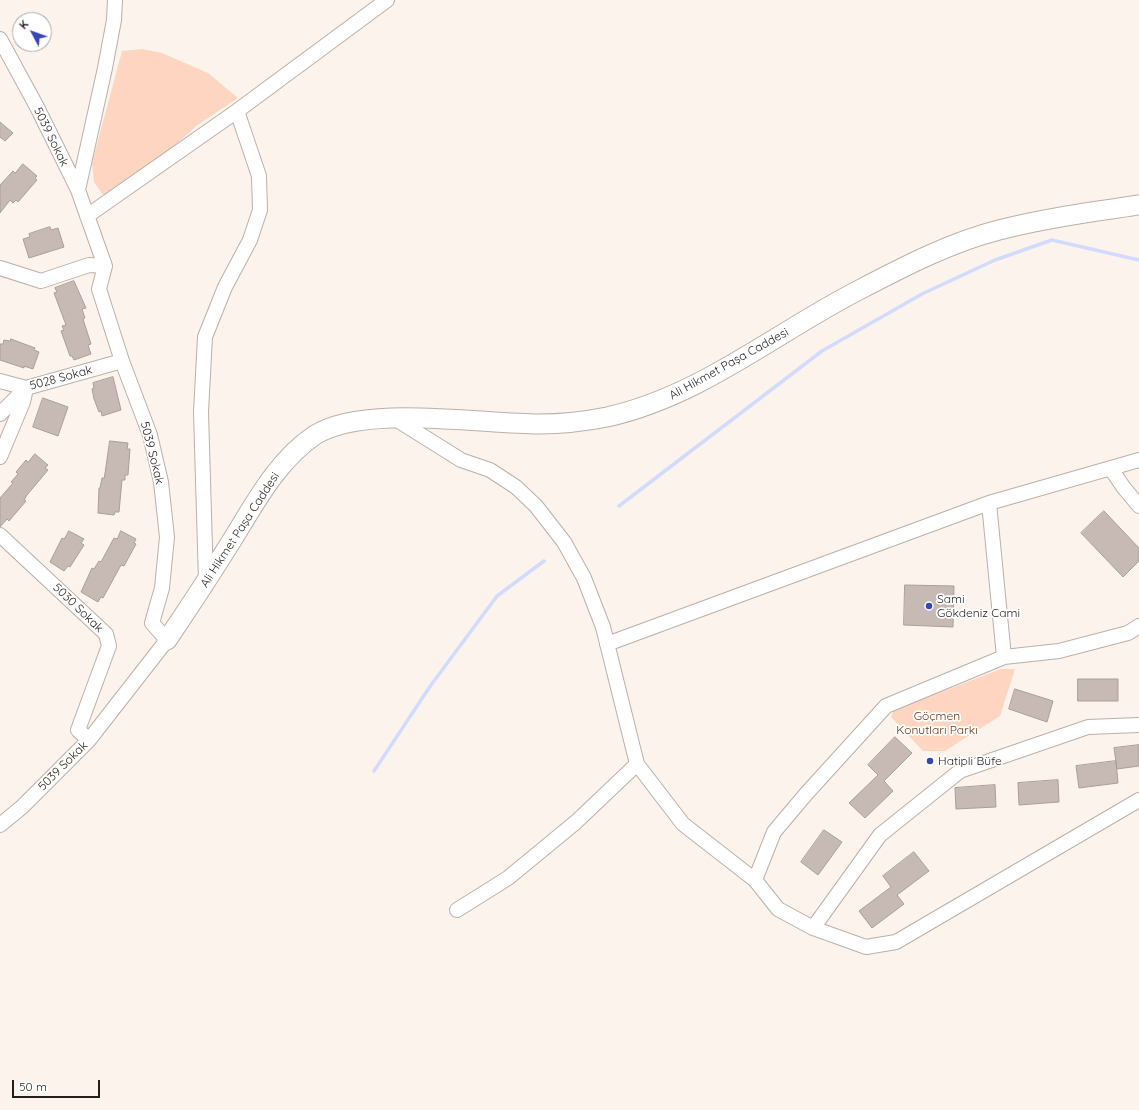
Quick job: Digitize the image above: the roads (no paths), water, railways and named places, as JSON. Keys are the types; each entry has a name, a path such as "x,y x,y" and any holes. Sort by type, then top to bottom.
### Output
{"main road":[{"name":"Ali Hikmet Paşa Caddesi","path":"167,640 206,582 268,482 297,448 318,433 362,420 394,418 542,424 606,418 662,401 707,378 856,291 943,249 997,230 1065,216 1139,205"}],"street":[{"path":"78,190 105,68 114,20 115,0"},
{"path":"87,216 237,111 387,0"},
{"name":"5039 Sokak","path":"0,39 78,190 105,266 99,289 122,361 150,435 160,482 167,537 162,588 152,623 167,640 89,740 22,807 0,825"},
{"path":"206,582 201,412 205,337 225,287 250,240 260,210 259,176 237,111"},
{"path":"0,268 41,281 89,265 105,266"},
{"name":"5028 Sokak","path":"0,381 26,388 122,361"},
{"path":"0,414 26,388"},
{"path":"0,457 23,402 26,388"},
{"path":"394,418 461,460 490,470 516,487 536,506 564,542 584,578 602,627 637,764 683,824 754,880 778,909 813,928 866,947 896,942 1139,800"},
{"path":"606,644 989,504 1139,460"},
{"path":"1111,469 1139,506"},
{"path":"989,504 1004,657"},
{"name":"5030 Sokak","path":"0,535 106,634 109,646 78,730 89,740"},
{"path":"754,880 774,832 806,794 886,706 1004,657 1059,651 1128,633 1139,626"},
{"path":"813,928 880,835 960,770 1088,727 1139,725"},
{"path":"457,910 508,878 576,822 637,764"}],"waterway":[{"path":"619,506 822,351 922,294 995,260 1052,240 1139,260"},
{"path":"374,771 431,685 497,596 544,561"}],"place":[{"name":"Sami Gökdeniz Cami","path":"929,606"},
{"name":"Hatipli Büfe","path":"930,761"}],"park label":[{"name":"Göçmen Konutları Parkı","path":"937,723"}]}
